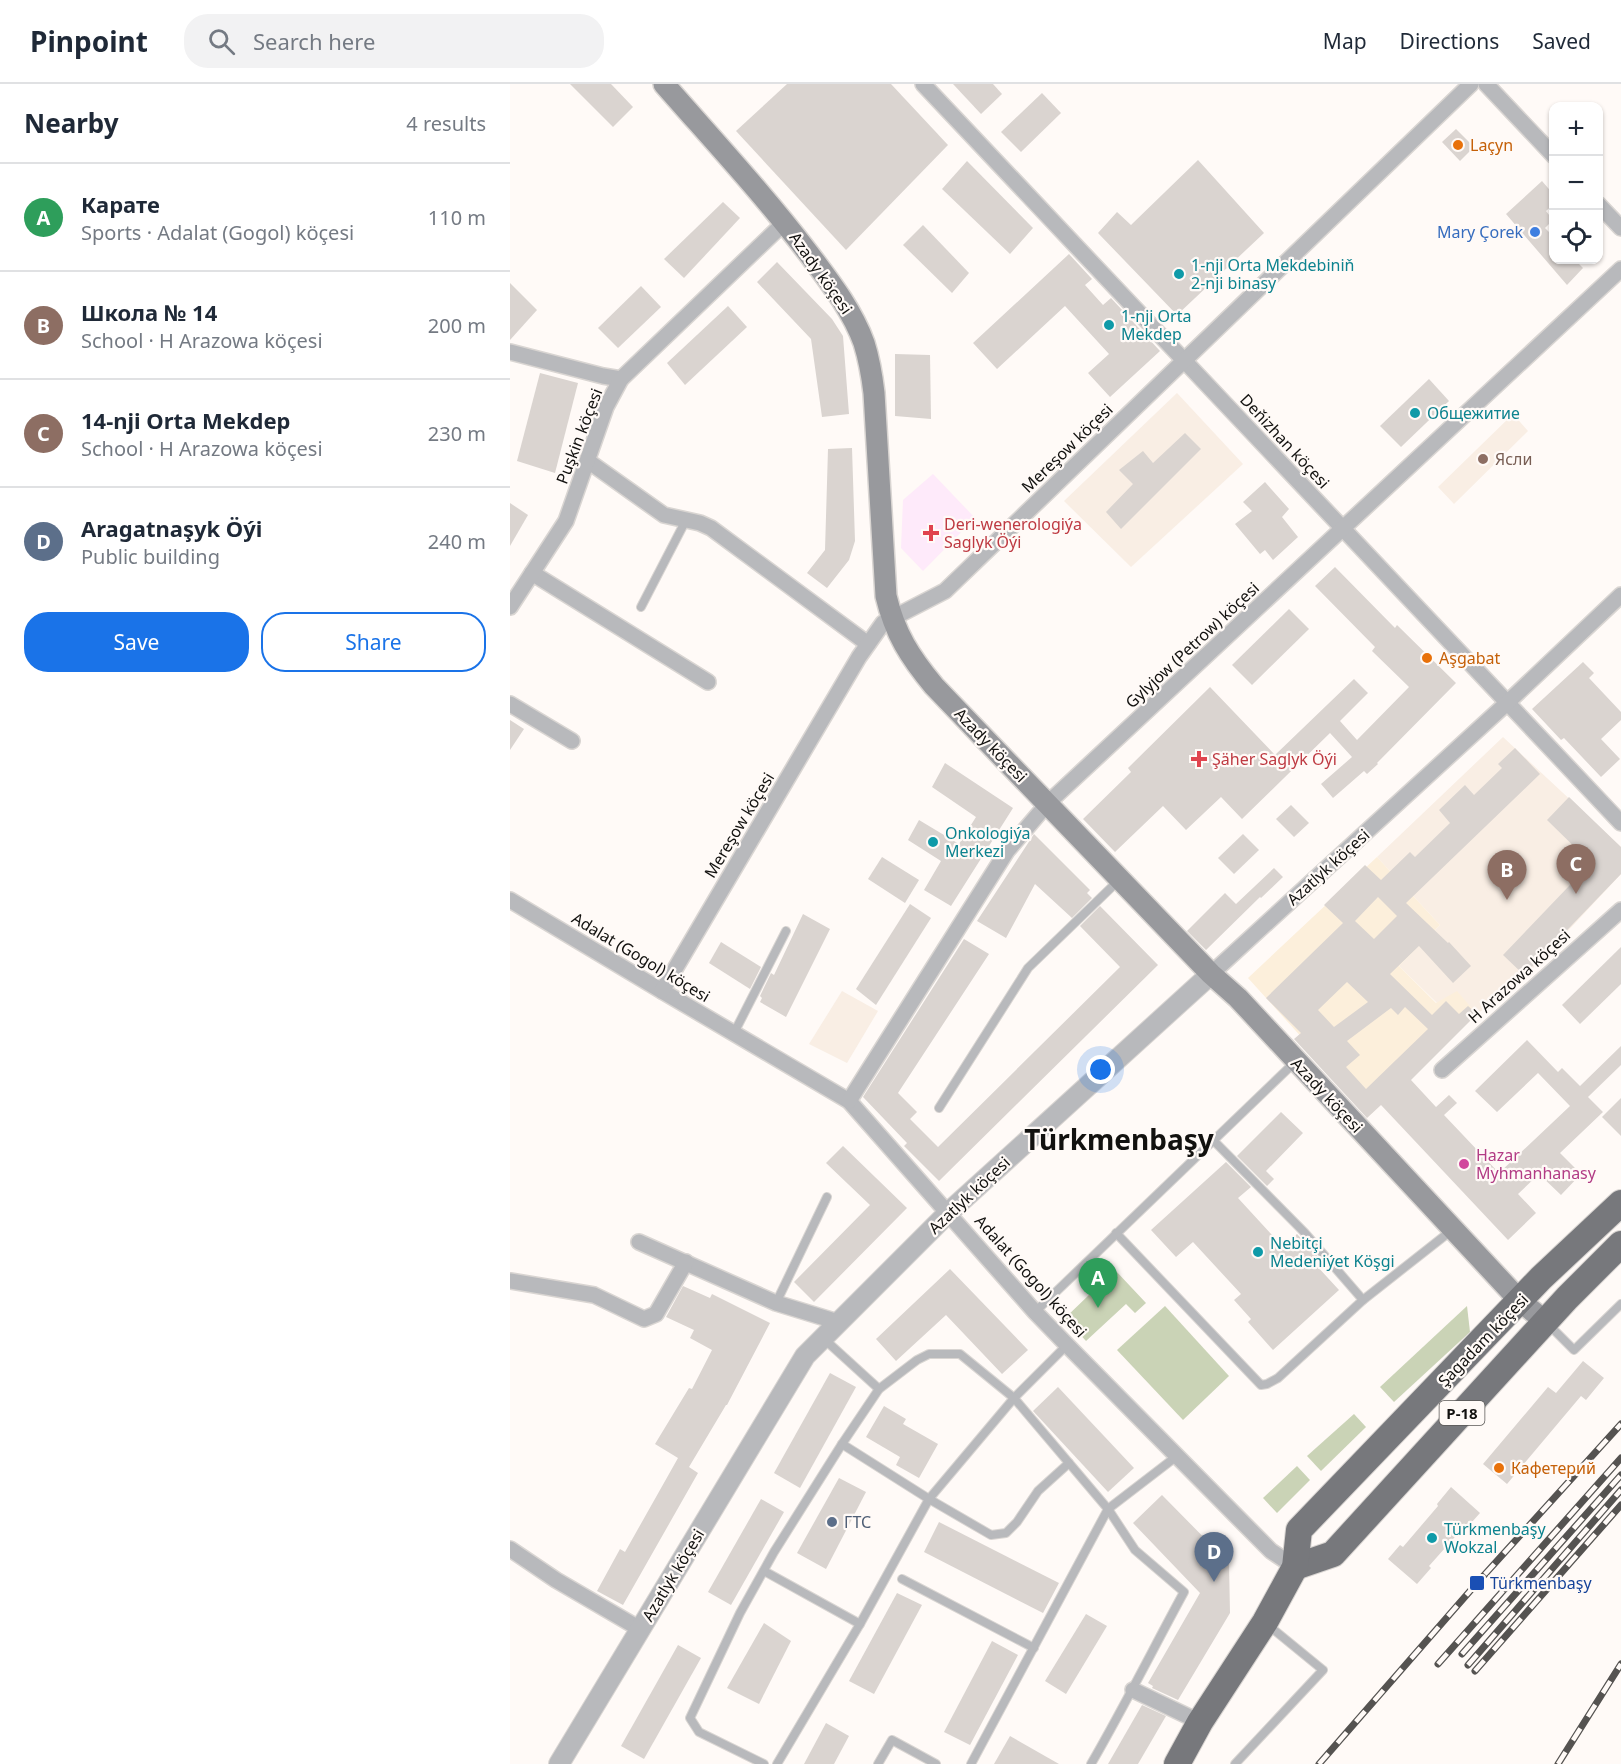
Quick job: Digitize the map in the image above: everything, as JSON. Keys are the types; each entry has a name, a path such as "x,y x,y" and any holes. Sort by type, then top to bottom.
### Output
{"highway":[{"name":"Şagadam köçesi","path":"1177,1764 1200,1722 1265,1622 1295,1567 1299,1530 1541,1278 1621,1203"},
{"name":"Şagadam köçesi","path":"1295,1567 1333,1554 1567,1298 1621,1245"}],"main road":[{"name":"Azady köçesi","path":"664,84 785,222 839,295 851,314 864,343 871,371 886,596 891,618 902,643 934,686 1211,974 1238,998 1520,1301 1546,1322"}],"street":[{"name":"Deňizhan köçesi","path":"923,84 1621,823"},
{"name":"Mereşow köçesi","path":"662,992 868,644 883,624 945,591 1471,84"},
{"path":"1486,84 1549,151"},
{"path":"1603,208 1621,228"},
{"name":"Puşkin köçesi","path":"510,607 566,521 606,407 621,379 785,222"},
{"name":"Gylyjow (Petrow) köçesi","path":"849,1101 1007,851 1048,803 1621,269"},
{"path":"510,352 621,379"},
{"path":"588,461 664,515 711,528 868,644"},
{"path":"532,573 708,682"},
{"name":"Azatlyk köçesi","path":"559,1764 805,1356 822,1337 949,1212 1507,703 1621,596"},
{"path":"510,704 572,741"},
{"name":"Adalat (Gogol) köçesi","path":"510,900 849,1101 1066,1345 1271,1551 1295,1567"},
{"name":"H Arazowa köçesi","path":"1442,1070 1621,910"},
{"path":"639,1242 776,1303 837,1322"},
{"path":"510,1281 594,1294 644,1319 656,1314 686,1262"},
{"path":"510,1549 556,1580 640,1629"},
{"path":"1133,1690 1200,1722"}],"lane":[{"path":"641,607 686,520"},
{"path":"939,1108 1028,968 1120,879"},
{"path":"734,1034 786,932"},
{"path":"1035,1312 1212,1139 1296,1061"},
{"path":"1212,1139 1305,1233 1363,1300"},
{"path":"776,1303 827,1197"},
{"path":"1116,1233 1261,1385 1278,1378 1363,1300 1452,1230"},
{"path":"1546,1322 1574,1350 1621,1304"},
{"path":"822,1337 879,1389"},
{"path":"777,1764 860,1624 929,1499 1014,1398 1066,1345"},
{"path":"764,1764 699,1732 690,1718 740,1613 764,1571 842,1444 879,1389 917,1360 929,1354 946,1353 960,1354 1014,1398 1108,1509 1135,1550 1184,1592 1091,1764"},
{"path":"842,1444 991,1535 1006,1533 1017,1522 1038,1491 1069,1463"},
{"path":"971,1764 1108,1509 1177,1456"},
{"path":"764,1571 860,1624"},
{"path":"902,1579 1034,1648"},
{"path":"1235,1764 1323,1670 1265,1622"},
{"path":"878,1764 892,1740 936,1764"}],"shaded area":[{"path":"1177,393 1243,464 1131,567 1064,501"},
{"name":"Ясли","path":"1513,414 1528,431 1454,504 1438,487"},
{"name":"Deri-wenerologiýa Saglyk Öýi","path":"933,474 975,518 923,571 901,548 903,500"},
{"path":"1503,737 1621,847 1621,874 1521,981 1477,1014 1457,992 1437,1003 1399,966 1440,925 1377,857"},
{"path":"1377,857 1440,925 1399,966 1436,1003 1457,991 1477,1014 1371,1114 1248,978"},
{"path":"842,991 878,1011 847,1063 809,1044"}],"green space":[{"path":"1115,1270 1146,1303 1135,1313 1126,1304 1086,1341 1065,1318"},
{"path":"1165,1306 1229,1376 1183,1420 1117,1350"},
{"path":"1467,1306 1470,1332 1394,1402 1380,1387"},
{"path":"1354,1414 1366,1427 1321,1471 1307,1456"},
{"path":"1297,1466 1310,1480 1277,1513 1263,1498"}],"building":[{"path":"570,84 611,84 633,107 613,127"},
{"path":"787,84 891,84 948,145 846,250 736,131"},
{"path":"953,84 993,84 1002,94 981,114"},
{"path":"1042,93 1061,113 1021,152 1001,132"},
{"name":"Laçyn","path":"1456,129 1474,147 1460,161 1442,142"},
{"name":"1-nji Orta Mekdebiniň 2-nji binasy","path":"1198,160 1264,233 1177,315 1098,233 1117,212 1131,225"},
{"path":"967,161 1033,228 1010,254 942,189"},
{"name":"Mary Çorek","path":"1542,181 1549,189 1549,208 1546,211 1549,215 1549,224 1545,228 1549,232 1549,264 1579,264 1583,268 1567,285 1506,214"},
{"path":"723,202 740,218 684,278 664,259"},
{"path":"923,225 969,273 952,293 903,245"},
{"name":"1-nji Orta Mekdep","path":"1069,254 1092,279 1085,285 1103,305 1111,298 1160,351 1110,397 1088,373 1109,354 1065,306 997,369 973,343"},
{"path":"777,262 832,319 843,336 849,414 822,417 811,339 757,282"},
{"path":"510,283 537,310 510,340"},
{"path":"641,286 661,307 618,348 598,328"},
{"path":"728,306 747,327 685,385 667,363"},
{"path":"895,354 930,355 931,419 895,416"},
{"path":"540,373 578,383 555,473 517,461"},
{"name":"Общежитие","path":"1429,379 1449,401 1401,447 1380,426"},
{"path":"1185,433 1201,449 1121,529 1106,512 1133,484 1119,470 1143,451 1153,463"},
{"path":"852,448 855,541 849,560 827,588 807,573 825,550 828,449"},
{"path":"1265,482 1289,509 1282,517 1298,537 1273,560 1265,550 1260,554 1235,524 1252,511 1243,502"},
{"path":"510,503 528,515 510,546"},
{"path":"1335,567 1395,628 1397,625 1456,683 1378,764 1367,774 1364,771 1333,798 1321,784 1352,757 1330,733 1242,819 1221,797 1186,830 1163,806 1115,852 1083,819 1131,772 1128,768 1210,687 1275,755 1354,679 1368,693 1340,721 1357,740 1409,687 1372,651 1375,647 1315,586"},
{"path":"1289,609 1309,629 1252,685 1232,665"},
{"path":"1583,662 1594,673 1589,678 1621,712 1621,720 1601,739 1620,759 1601,777 1564,738 1561,740 1532,709"},
{"path":"510,720 524,729 510,750"},
{"path":"1515,748 1540,774 1406,903 1449,942 1471,966 1453,983 1419,946 1390,974 1432,1015 1446,1001 1459,1014 1468,1006 1477,1014 1411,1080 1436,1107 1449,1095 1457,1103 1444,1115 1499,1173 1570,1106 1538,1073 1497,1112 1475,1091 1527,1040 1558,1072 1562,1068 1580,1086 1621,1046 1621,1065 1588,1097 1603,1112 1560,1153 1581,1174 1561,1195 1539,1174 1518,1194 1536,1213 1508,1240 1381,1105 1367,1118 1294,1039 1301,1033 1266,998 1343,923 1324,905 1365,865 1381,880 1410,852 1415,857 1450,823 1439,810 1465,785 1474,795 1502,768 1498,764","holes":["1378,897 1397,916 1374,939 1355,921","1347,982 1368,1002 1334,1027 1318,1010","1405,1007 1428,1029 1366,1089 1346,1067 1360,1055 1347,1041 1391,1008 1398,1015"]},
{"name":"Onkologiýa Merkezi","path":"945,763 1013,808 951,906 924,890 941,861 908,840 919,820 959,844 976,817 932,787"},
{"path":"1569,797 1621,847 1621,874 1524,975 1503,955 1591,863 1547,820"},
{"path":"1291,805 1309,823 1294,837 1276,819"},
{"path":"1034,834 1090,890 1087,893 1092,898 1072,918 1035,884 1006,938 977,921"},
{"path":"1243,834 1259,850 1234,874 1218,858"},
{"path":"882,857 919,880 905,903 868,879"},
{"path":"1274,868 1283,877 1206,950 1187,931 1225,893 1236,904"},
{"path":"910,904 931,918 876,1005 856,989"},
{"path":"1100,906 1158,965 939,1181 904,1146 907,1143 863,1097 964,939 989,954 898,1093 917,1112 910,1119 938,1147 1120,967 1080,926"},
{"path":"803,914 830,929 786,1017 760,1002 762,998 760,996 771,973 774,975"},
{"path":"721,942 761,967 750,989 709,963"},
{"path":"1621,947 1621,984 1580,1024 1562,1005"},
{"path":"1621,1098 1621,1136 1602,1117"},
{"path":"1281,1112 1303,1133 1266,1171 1274,1179 1267,1186 1237,1156"},
{"path":"843,1146 907,1208 814,1302 794,1282 870,1205 826,1163"},
{"name":"Nebitçi Medeniýet Köşgi","path":"1226,1162 1251,1187 1238,1198 1283,1247 1297,1234 1321,1260 1316,1265 1339,1290 1273,1350 1248,1322 1251,1319 1234,1300 1241,1294 1193,1242 1176,1257 1151,1230"},
{"path":"950,1269 1028,1350 1002,1374 946,1315 896,1361 876,1339"},
{"path":"683,1286 710,1298 712,1294 770,1323 727,1405 689,1467 698,1473 623,1605 597,1591 620,1549 625,1552 678,1458 655,1444 689,1388 692,1389 712,1350 690,1338 694,1330 666,1317"},
{"path":"1583,1361 1604,1378 1586,1400 1581,1396 1507,1484 1483,1464 1548,1387 1556,1393"},
{"path":"830,1373 856,1387 800,1488 774,1473"},
{"path":"1058,1387 1134,1468 1108,1492 1033,1411"},
{"path":"884,1406 906,1419 903,1424 938,1444 919,1478 896,1465 900,1457 866,1437"},
{"name":"ГТС","path":"839,1478 866,1492 826,1569 797,1553"},
{"name":"Türkmenbaşy Wokzal","path":"1451,1487 1480,1513 1463,1532 1461,1530 1429,1566 1431,1568 1417,1584 1388,1559 1400,1545 1403,1547"},
{"path":"1162,1495 1229,1563 1230,1613 1178,1700 1152,1688 1153,1686 1148,1683 1200,1593 1133,1523"},
{"path":"761,1499 784,1512 731,1605 708,1592"},
{"path":"939,1522 1059,1583 1043,1613 924,1552"},
{"path":"897,1593 922,1605 874,1694 849,1681"},
{"path":"1086,1614 1107,1626 1066,1694 1045,1681"},
{"path":"764,1623 791,1641 759,1704 727,1688"},
{"path":"992,1641 1018,1655 970,1745 944,1732"},
{"path":"678,1645 701,1658 644,1759 621,1746"},
{"path":"1142,1705 1166,1716 1138,1764 1108,1764"},
{"path":"826,1723 849,1736 834,1764 804,1764"},
{"path":"1010,1736 1059,1764 994,1764"}],"railway":[{"path":"1319,1764 1477,1583 1621,1424"},
{"path":"1438,1664 1621,1458"},
{"path":"1462,1654 1621,1475"},
{"path":"1468,1665 1621,1490"},
{"path":"1475,1671 1621,1505"},
{"path":"1558,1764 1621,1664"}],"place":[{"name":"Laçyn","path":"1458,145"},
{"name":"Mary Çorek","path":"1535,232"},
{"name":"1-nji Orta Mekdebiniň 2-nji binasy","path":"1179,274"},
{"name":"1-nji Orta Mekdep","path":"1109,325"},
{"name":"Общежитие","path":"1415,413"},
{"name":"Ясли","path":"1483,459"},
{"name":"Deri-wenerologiýa Saglyk Öýi","path":"931,533"},
{"name":"Aşgabat","path":"1427,658"},
{"name":"Şäher Saglyk Öýi","path":"1199,759"},
{"name":"Onkologiýa Merkezi","path":"933,842"},
{"name":"14-nji Orta Mekdep","path":"1576,894"},
{"name":"Школа № 14","path":"1507,900"},
{"name":"Hazar Myhmanhanasy","path":"1464,1164"},
{"name":"Nebitçi Medeniýet Köşgi","path":"1258,1252"},
{"name":"Карате","path":"1098,1308"},
{"name":"Кафетерий","path":"1499,1468"},
{"name":"ГТС","path":"832,1522"},
{"name":"Türkmenbaşy Wokzal","path":"1432,1538"},
{"name":"Aragatnaşyk Öýi","path":"1214,1582"},
{"name":"Türkmenbaşy","path":"1477,1583"}],"district":[{"name":"Türkmenbaşy","path":"1119,1139"}]}
